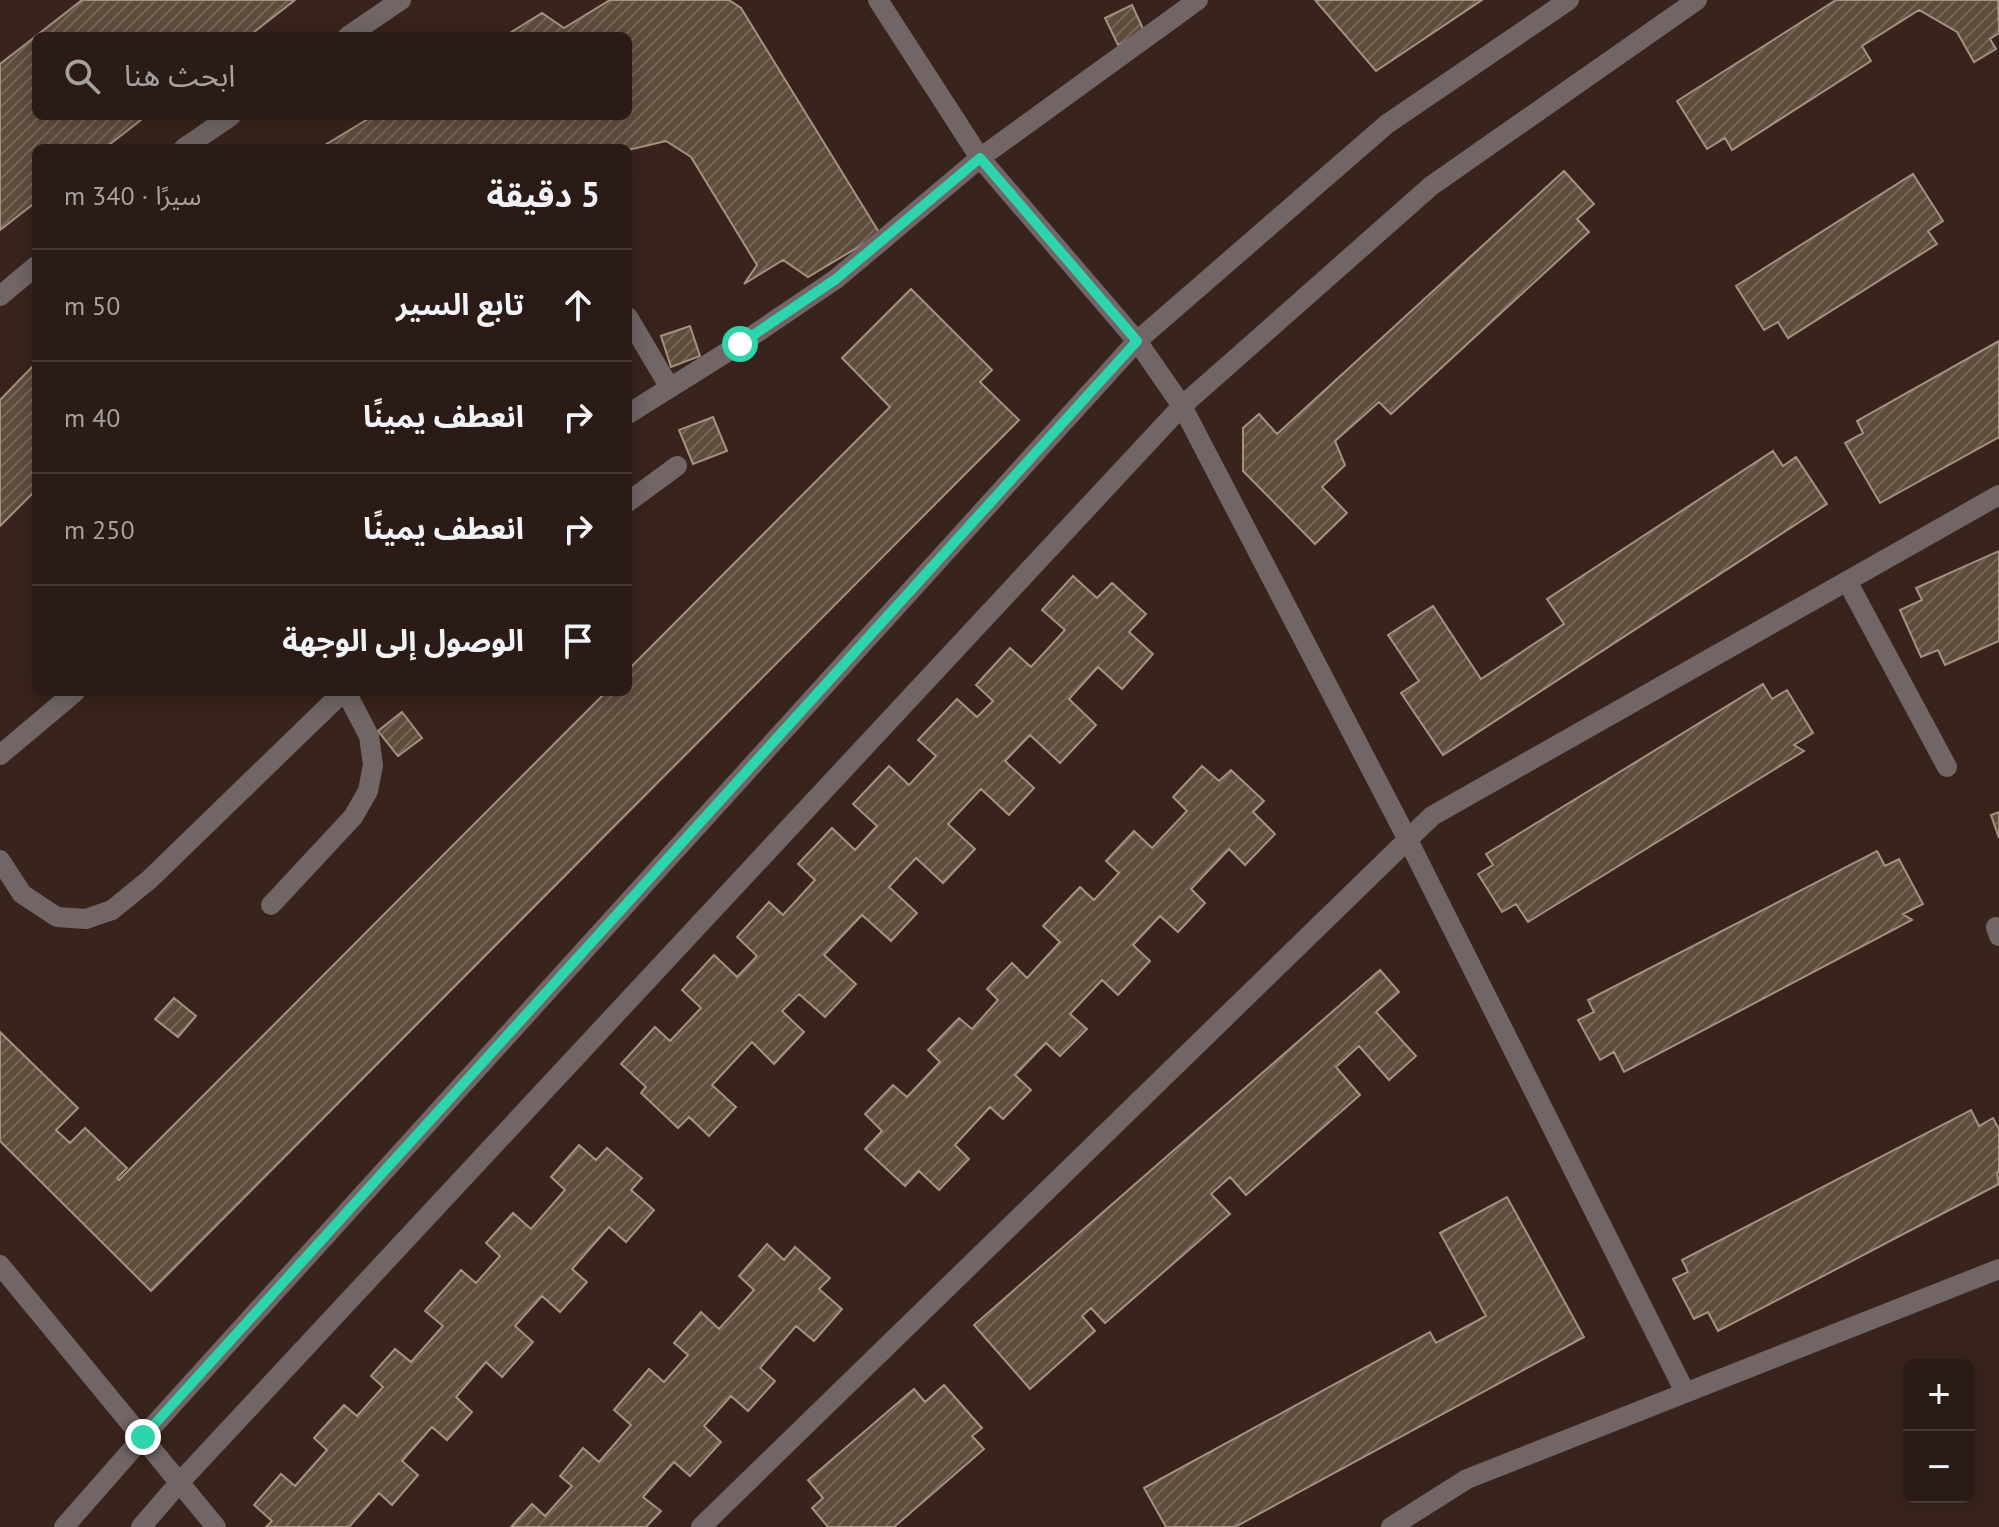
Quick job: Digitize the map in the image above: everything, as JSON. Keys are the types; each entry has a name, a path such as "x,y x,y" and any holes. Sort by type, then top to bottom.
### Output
{"street":[{"path":"354,32 401,0"},
{"path":"878,0 980,158 1137,341 1182,406 1408,840 1685,1392"},
{"path":"632,412 836,279 980,158 1198,0"},
{"path":"64,1527 1137,341 1387,124 1569,0"},
{"path":"141,1527 1182,406 1431,186 1697,0"},
{"path":"190,144 225,120"},
{"path":"0,296 32,269"},
{"path":"632,327 670,388"},
{"path":"632,499 677,466"},
{"path":"701,1527 1432,816 1999,495"},
{"path":"1847,581 1947,767"},
{"path":"0,755 70,696"},
{"path":"0,860 22,894 57,917 86,919 112,910 160,869 340,696"},
{"path":"271,905 353,817 368,791 373,765 369,736 346,696"},
{"path":"0,1265 216,1527"},
{"path":"1391,1527 1467,1479 1999,1269"}],"building":[{"path":"82,0 295,0 254,32 41,32"},
{"path":"610,0 729,0 741,8 880,234 808,277 783,260 744,284 757,265 691,157 666,141 632,149 632,144 327,144 366,120 632,120 632,32 511,32 542,13 564,28"},
{"path":"1315,0 1482,0 1376,71"},
{"path":"1836,0 1998,0 1999,33 1990,39 1996,49 1974,62 1957,32 1919,10 1862,46 1871,61 1732,150 1725,138 1707,149 1677,101"},
{"path":"1132,5 1145,33 1118,45 1105,18"},
{"path":"32,39 32,120 141,120 110,144 32,144 32,205 0,230 0,64"},
{"path":"1564,171 1594,204 1577,219 1589,232 1391,414 1379,402 1335,441 1345,465 1322,487 1347,513 1315,544 1243,471 1243,428 1259,414 1277,434"},
{"path":"1913,174 1943,221 1928,231 1937,244 1788,338 1778,322 1764,330 1736,286"},
{"path":"911,289 992,370 980,382 1019,420 151,1291 0,1141 0,1032 78,1108 56,1130 70,1143 85,1128 127,1168 117,1178 119,1180 602,696 632,696 632,666 890,407 842,358"},
{"path":"690,326 700,356 671,367 661,336"},
{"path":"1999,341 1999,437 1880,503 1845,443 1863,433 1857,421"},
{"path":"32,367 32,494 0,526 0,400"},
{"path":"713,417 727,451 693,464 679,430"},
{"path":"1773,451 1783,466 1796,457 1827,504 1443,755 1401,693 1419,681 1388,635 1433,606 1481,679 1564,624 1547,599"},
{"path":"1999,551 1999,641 1945,665 1938,650 1921,657 1900,610 1922,600 1916,588"},
{"path":"1073,576 1097,598 1112,583 1146,614 1129,632 1153,654 1122,689 1098,667 1069,699 1096,725 1060,763 1030,735 1005,761 1034,788 1009,815 981,789 948,824 975,849 943,883 916,858 889,887 917,913 891,941 862,915 824,955 856,984 825,1017 799,994 782,1011 804,1032 774,1064 752,1042 712,1085 736,1107 709,1136 689,1117 678,1128 641,1093 646,1087 621,1064 655,1027 670,1041 701,1008 682,990 714,955 737,977 757,956 737,937 769,902 783,915 815,880 798,864 832,828 855,850 877,826 853,804 889,766 909,785 936,756 918,740 957,699 977,717 993,701 976,685 1010,648 1031,667 1065,630 1042,610"},
{"path":"1763,684 1772,699 1787,690 1813,733 1794,745 1804,751 1528,922 1516,904 1502,912 1478,874 1493,865 1486,854"},
{"path":"402,712 422,738 398,756 378,731"},
{"path":"1202,766 1219,781 1231,770 1264,801 1253,812 1275,834 1245,865 1229,849 1191,889 1205,903 1178,932 1160,916 1133,945 1150,961 1118,995 1102,980 1070,1014 1087,1029 1060,1056 1046,1043 1015,1075 1031,1090 1003,1119 990,1107 955,1145 969,1159 939,1190 919,1171 905,1186 865,1149 882,1131 865,1114 893,1085 907,1097 940,1062 928,1050 959,1018 972,1029 998,1000 987,989 1012,963 1027,978 1060,942 1043,926 1080,887 1094,900 1119,873 1106,861 1134,831 1152,848 1187,811 1173,797"},
{"path":"1999,812 1999,838 1991,815"},
{"path":"1877,851 1885,866 1899,859 1923,904 1903,914 1912,920 1624,1072 1614,1052 1600,1060 1578,1020 1594,1012 1588,1000"},
{"path":"1380,970 1399,992 1376,1012 1416,1056 1389,1080 1359,1046 1336,1067 1360,1095 1246,1195 1230,1177 1211,1194 1230,1214 1105,1323 1091,1308 1082,1316 1095,1331 1030,1389 974,1325"},
{"path":"174,998 196,1016 178,1037 155,1019"},
{"path":"1971,1110 1979,1126 1993,1118 1999,1129 1999,1184 1718,1331 1708,1312 1694,1319 1673,1279 1688,1272 1682,1260"},
{"path":"579,1145 596,1160 607,1148 642,1178 631,1190 654,1210 626,1242 609,1227 572,1269 587,1282 560,1312 542,1296 515,1326 533,1342 502,1377 486,1362 456,1397 472,1412 447,1440 432,1427 402,1461 418,1475 392,1505 379,1493 349,1527 266,1527 272,1521 254,1505 281,1474 295,1486 327,1450 314,1438 344,1405 357,1416 383,1387 371,1376 395,1349 411,1362 443,1326 425,1311 461,1270 476,1283 500,1256 486,1243 513,1213 531,1229 565,1190 551,1177"},
{"path":"1507,1197 1584,1337 1235,1527 1166,1527 1144,1488 1430,1332 1436,1343 1486,1316 1440,1233"},
{"path":"767,1244 784,1260 795,1247 830,1278 819,1289 842,1309 814,1341 796,1326 760,1368 775,1381 748,1411 731,1396 704,1426 721,1442 690,1476 674,1462 643,1497 661,1511 646,1527 511,1527 532,1504 545,1516 572,1486 560,1476 583,1448 599,1462 631,1425 614,1410 649,1369 664,1382 688,1355 674,1343 701,1312 719,1329 754,1290 739,1276"},
{"path":"944,1385 982,1428 972,1436 984,1449 894,1527 828,1527 812,1508 823,1498 808,1480 914,1389 925,1402"}],"route":[{"path":"143,1437 1137,341 980,158 836,279 740,344"}]}
